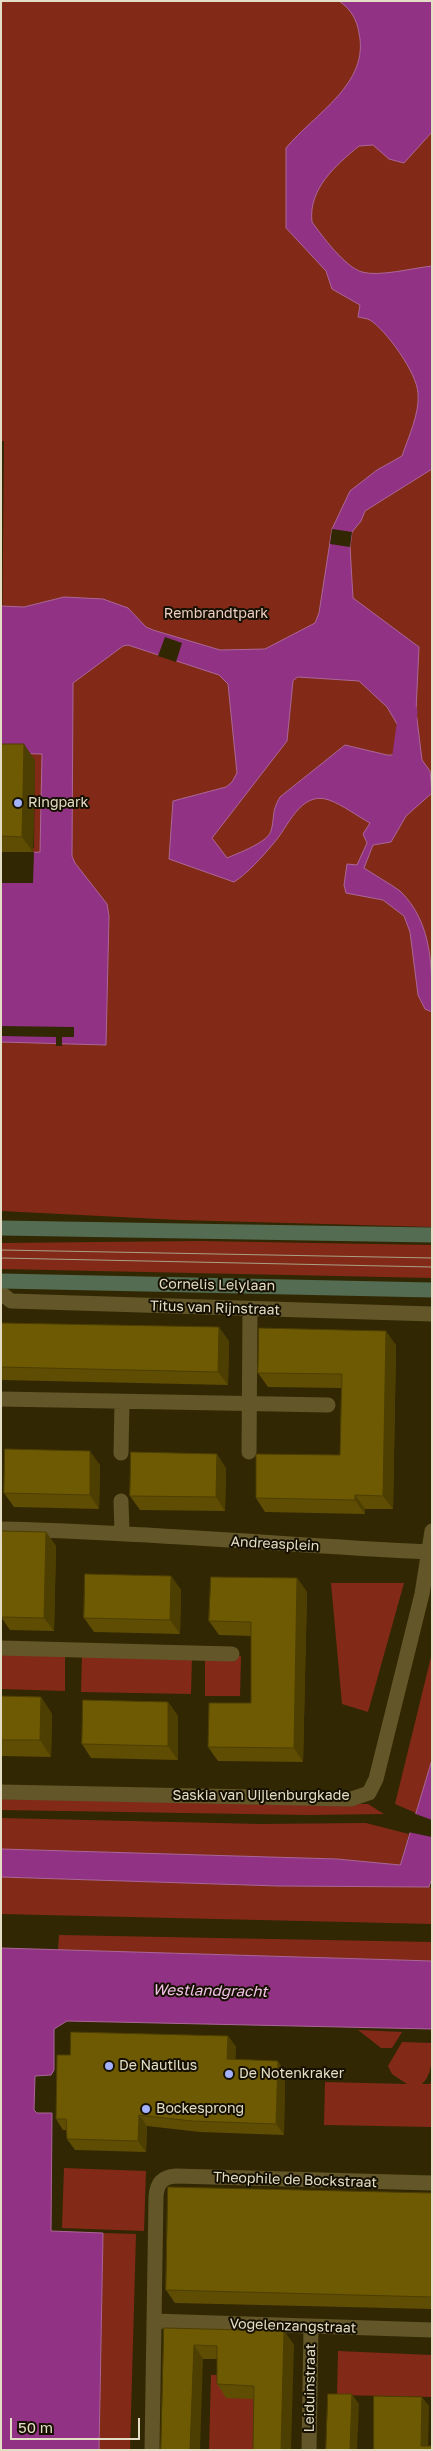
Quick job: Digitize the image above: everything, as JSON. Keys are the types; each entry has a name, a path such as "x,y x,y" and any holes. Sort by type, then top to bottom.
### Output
{"main road":[{"path":"1,1228 432,1235"},
{"name":"Cornelis Lelylaan","path":"1,1281 432,1290"}],"street":[{"name":"Titus van Rijnstraat","path":"1,1293 11,1300 250,1310 432,1314"},
{"path":"248,1452 250,1310"},
{"path":"1,1399 328,1405"},
{"path":"121,1453 122,1402"},
{"path":"121,1500 122,1533"},
{"name":"Andreasplein","path":"1,1529 122,1533 429,1552"},
{"name":"Saskia van Uijlenburgkade","path":"1,1792 351,1799 369,1793 376,1779 422,1594 432,1531"},
{"path":"1,1648 232,1654"},
{"name":"Theophile de Bockstraat","path":"154,2321 157,2188 160,2181 165,2177 432,2184"},
{"path":"152,2450 154,2321"},
{"name":"Vogelenzangstraat","path":"154,2321 432,2330"},
{"name":"Leiduinstraat","path":"309,2450 311,2327"}],"green space":[{"name":"Rembrandtpark","path":"1,1 432,1 432,1227 180,1220 1,1211 1,847 34,848 35,762 1,761 4,441 1,441"},
{"path":"199,1241 432,1245 432,1278 1,1269 1,1243"},
{"path":"331,1583 404,1583 368,1712 342,1704"},
{"path":"1,1652 65,1653 65,1691 1,1689"},
{"path":"432,1653 432,1760 416,1813 395,1804"},
{"path":"82,1655 192,1657 191,1694 81,1692"},
{"path":"205,1655 241,1656 240,1696 205,1696"},
{"path":"1,1799 368,1804 384,1814 308,1815 1,1810"},
{"path":"1,1818 260,1824 366,1823 409,1834 400,1865 337,1859 1,1849"},
{"path":"1,1877 278,1886 429,1887 432,1888 432,1924 1,1914"},
{"path":"59,1935 432,1942 432,1961 58,1950"},
{"path":"358,2030 402,2032 392,2048 381,2048"},
{"path":"402,2042 432,2043 430,2070 422,2084 430,2084 432,2079 432,2127 324,2125 325,2082 407,2084 392,2074 388,2066"},
{"path":"64,2168 146,2171 144,2231 62,2228"},
{"path":"103,2233 136,2234 130,2450 99,2450"},
{"path":"338,2351 432,2355 432,2397 337,2395"},
{"path":"211,2375 262,2375 260,2450 209,2450"}],"water":[{"path":"339,1 432,1 432,132 404,163 389,159 373,145 359,146 341,161 319,188 314,199 312,222 334,250 348,264 362,272 396,272 432,266 432,469 365,511 361,521 352,532 350,547 353,598 419,647 416,711 422,760 430,771 432,793 406,816 391,842 373,845 364,868 400,891 419,917 425,932 431,963 432,1012 425,1009 418,995 410,932 404,916 383,900 346,893 344,885 347,864 357,865 367,843 363,834 370,823 345,808 329,800 319,798 310,800 302,805 264,854 234,882 169,859 173,801 226,787 232,782 237,773 228,684 219,675 128,645 123,646 73,683 72,856 75,863 107,904 109,916 106,1045 1,1042 1,854 40,852 42,754 1,753 1,606 24,607 64,597 103,599 128,608 146,627 153,630 220,650 265,649 315,623 319,613 332,529 350,491 377,470 402,456 413,425 418,393 412,375 400,353 377,325 368,319 358,317 360,305 332,289 326,271 286,228 286,148 337,97 348,83 356,68 360,51 359,33 355,19","holes":["298,677 359,681 387,707 410,746 403,755 387,755 345,745 280,797 275,807 271,831 264,840 227,858 212,838 287,741 293,681"]},
{"path":"432,1760 432,1878 429,1887 278,1886 1,1877 1,1849 337,1859 400,1865"},
{"name":"Westlandgracht","path":"1,1948 432,1961 432,2029 67,2021 54,2029 54,2070 51,2075 35,2076 34,2110 37,2113 52,2113 51,2231 103,2233 99,2450 1,2450"}],"pier":[{"path":"332,529 352,532 350,547 330,544"},
{"path":"165,637 182,643 176,662 158,656"},
{"path":"1,852 34,852 33,883 1,883"},
{"path":"1,1026 74,1027 74,1037 62,1037 62,1046 56,1046 56,1037 1,1036"},
{"path":"413,1813 432,1820 432,1837 408,1832"}],"building":[{"path":"1,744 24,744 22,837 1,836"},
{"path":"1,1323 219,1327 218,1372 1,1367"},
{"path":"259,1328 386,1331 383,1496 355,1495 355,1500 256,1498 256,1454 340,1455 342,1374 258,1373"},
{"path":"5,1449 90,1451 90,1495 4,1493"},
{"path":"131,1452 217,1454 216,1497 130,1496"},
{"path":"2,1531 46,1532 44,1618 1,1617"},
{"path":"85,1574 171,1576 170,1620 84,1618"},
{"path":"211,1577 297,1578 294,1748 208,1747 209,1703 251,1703 251,1622 209,1621"},
{"path":"1,1696 41,1697 40,1740 1,1740"},
{"path":"83,1700 168,1702 168,1746 82,1744"},
{"path":"71,2032 228,2036 227,2059 278,2061 276,2124 192,2121 139,2115 138,2141 67,2139 66,2119 56,2119 57,2055 70,2055"},
{"path":"168,2187 432,2193 432,2297 166,2290"},
{"path":"164,2328 284,2331 281,2450 253,2450 254,2386 217,2384 217,2346 194,2345 190,2450 161,2450"},
{"path":"328,2394 352,2394 350,2450 326,2450"},
{"path":"374,2396 422,2397 421,2446 432,2446 432,2450 374,2450"}],"waterway":[{"path":"395,780 400,768 408,712"}],"tram line":[{"path":"1,1250 432,1258"},
{"path":"1,1258 432,1267"}],"place":[{"name":"Ringpark","path":"18,803"},
{"name":"De Nautilus","path":"109,2066"},
{"name":"De Notenkraker","path":"229,2074"},
{"name":"Bockesprong","path":"146,2109"}]}
